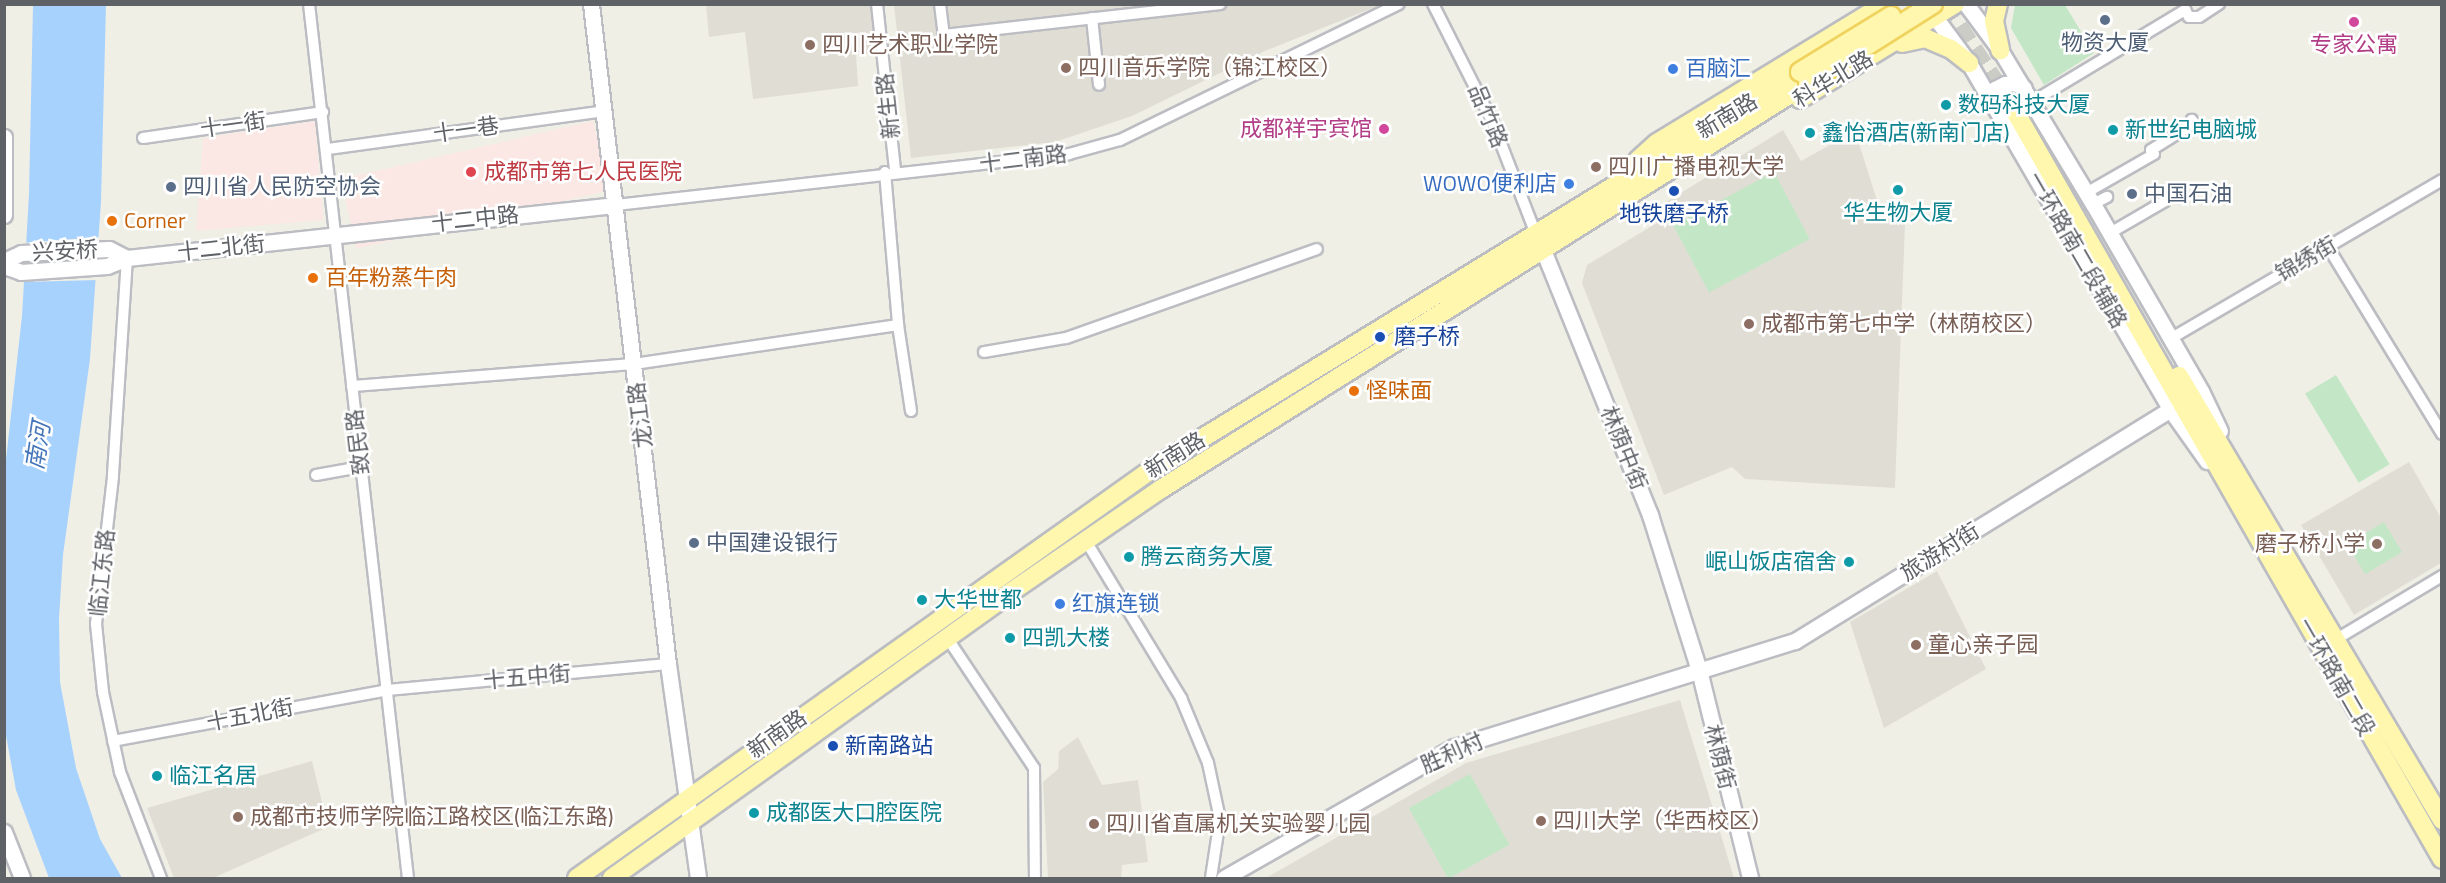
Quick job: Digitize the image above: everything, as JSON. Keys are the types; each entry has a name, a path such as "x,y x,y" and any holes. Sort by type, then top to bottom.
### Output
{"main road":[{"path":"1854,24 1866,4"},
{"name":"科华北路","path":"1606,188 1657,143 1885,4"},
{"name":"科华北路","path":"1804,77 1910,4"},
{"name":"科华北路","path":"1804,77 1932,9 1955,4"},
{"path":"1998,4 1994,21 2001,50"},
{"name":"科华北路","path":"1617,206 1660,185 1891,45 1932,9"},
{"path":"1891,45 1925,38 1951,49 1969,63"},
{"path":"1819,45 1840,39 1851,47 1853,61 1839,76"},
{"name":"新南路","path":"577,879 685,799 1152,469 1606,188 1804,77"},
{"name":"新南路","path":"612,879 1161,489 1617,206 1654,177 1804,77"},
{"name":"一环路南二段","path":"2024,103 2125,287 2243,480 2442,820"},
{"name":"一环路南二段","path":"2024,103 2230,494 2442,859"}],"street":[{"name":"致民路","path":"309,4 328,149 334,233 408,879"},
{"name":"龙江路","path":"591,4 668,664 688,825 698,879"},
{"path":"940,4 944,35 1220,4"},
{"name":"十二南路","path":"616,205 890,172 1069,154 1120,140 1399,4"},
{"name":"品竹路","path":"1433,4 1493,123 1535,232"},
{"name":"一环路南二段辅路","path":"1966,4 2001,50 2024,103 2095,198 2110,233 2201,391 2243,480"},
{"path":"1990,100 1995,89 2005,84 2015,83 2024,103 2185,10 2189,17 2199,17 2218,4"},
{"name":"新生路","path":"879,5 898,325 911,411"},
{"name":"一环路南二段辅路","path":"1932,9 1969,63 2170,410 2230,494"},
{"path":"1092,18 1099,85"},
{"name":"十一巷","path":"328,149 604,111"},
{"name":"十一街","path":"143,138 323,112"},
{"path":"2095,198 2154,154 2151,150 2194,123 2192,120"},
{"path":"4,137 4,215"},
{"name":"锦绣街","path":"2170,339 2442,180"},
{"path":"2110,233 2165,201"},
{"name":"十二中路","path":"334,233 616,205"},
{"name":"林荫中街","path":"1535,232 1650,515 1699,670"},
{"name":"十二北街","path":"4,263 21,272 107,266 127,258 334,233"},
{"path":"2328,247 2442,434"},
{"name":"兴安桥","path":"4,263 21,253 110,249 127,258"},
{"path":"984,352 1066,338 1317,249"},
{"name":"临江东路","path":"127,258 113,477 96,624 113,741 120,772 161,879"},
{"path":"352,387 634,364 898,325"},
{"name":"旅游村街","path":"1699,670 1795,641 2170,410"},
{"path":"316,475 361,467"},
{"path":"1086,541 1181,698 1208,763 1220,819 1211,879"},
{"path":"2335,640 2442,576"},
{"path":"948,639 1034,768 1035,879"},
{"name":"十五中街","path":"387,690 668,664"},
{"name":"胜利村","path":"1224,879 1455,747 1699,670"},
{"name":"林荫街","path":"1699,670 1750,879"},
{"name":"十五北街","path":"113,741 387,690"},
{"path":"4,832 22,879"},
{"path":"4,857 12,879"}],"shaded area":[{"name":"四川艺术职业学院","path":"706,5 870,5 875,53 856,55 858,86 753,99 745,32 709,37"},
{"name":"四川音乐学院（锦江校区）","path":"894,5 1380,5 1265,51 1132,116 1055,142 911,158"},
{"path":"315,121 323,220 196,231 203,138"},
{"name":"成都市第七人民医院","path":"593,121 609,190 357,248 341,179"},
{"name":"成都市第七中学（林荫校区）","path":"1783,130 1801,161 1855,131 1882,216 1905,224 1895,488 1745,479 1732,467 1664,495 1582,283 1587,265 1665,218 1658,207"},
{"name":"磨子桥小学","path":"2409,462 2441,518 2441,563 2354,615 2301,525"},
{"name":"童心亲子园","path":"1937,571 1986,669 1884,728 1850,622"},
{"name":"四川大学（华西校区）","path":"1680,700 1734,878 1266,878 1466,763"},
{"name":"四川省直属机关实验婴儿园","path":"1078,737 1102,785 1138,780 1148,862 1122,865 1121,878 1048,878 1043,782 1058,769 1059,751"},
{"name":"成都市技师学院临江路校区(临江东路)","path":"312,761 328,827 213,878 174,878 147,808"}],"green space":[{"path":"2015,5 2065,5 2094,53 2044,85 2011,28"},
{"path":"1774,172 1810,239 1709,293 1673,226"},
{"path":"2336,375 2390,464 2359,483 2305,394"},
{"path":"2384,522 2402,552 2365,574 2347,544"},
{"path":"1470,774 1509,845 1448,878 1409,808"}],"water":[{"name":"南河","path":"33,5 106,5 101,202 90,359 63,555 59,618 60,682 76,768 100,839 122,878 49,878 16,790 5,730 4,477 22,316 29,194"}],"pier":[{"path":"102,237 98,280 21,282 23,243"}],"tunnel":[{"path":"1944,4 2016,113"}],"place":[{"name":"物资大厦","path":"2105,20"},
{"name":"专家公寓","path":"2354,22"},
{"name":"四川艺术职业学院","path":"810,45"},
{"name":"四川音乐学院（锦江校区）","path":"1066,68"},
{"name":"百脑汇","path":"1673,69"},
{"name":"数码科技大厦","path":"1946,105"},
{"name":"成都祥宇宾馆","path":"1384,129"},
{"name":"新世纪电脑城","path":"2113,130"},
{"name":"鑫怡酒店(新南门店)","path":"1810,133"},
{"name":"四川广播电视大学","path":"1596,167"},
{"name":"成都市第七人民医院","path":"471,172"},
{"name":"WOWO便利店","path":"1569,184"},
{"name":"四川省人民防空协会","path":"171,187"},
{"name":"华生物大厦","path":"1898,190"},
{"name":"地铁磨子桥","path":"1674,191"},
{"name":"中国石油","path":"2132,194"},
{"name":"Corner","path":"112,221"},
{"name":"百年粉蒸牛肉","path":"313,278"},
{"name":"成都市第七中学（林荫校区）","path":"1749,324"},
{"name":"磨子桥","path":"1380,337"},
{"name":"怪味面","path":"1354,391"},
{"name":"中国建设银行","path":"694,543"},
{"name":"磨子桥小学","path":"2377,544"},
{"name":"腾云商务大厦","path":"1129,557"},
{"name":"岷山饭店宿舍","path":"1849,562"},
{"name":"大华世都","path":"922,600"},
{"name":"红旗连锁","path":"1060,604"},
{"name":"四凯大楼","path":"1010,638"},
{"name":"童心亲子园","path":"1916,645"},
{"name":"新南路站","path":"833,746"},
{"name":"临江名居","path":"157,776"},
{"name":"成都医大口腔医院","path":"754,813"},
{"name":"成都市技师学院临江路校区(临江东路)","path":"238,817"},
{"name":"四川大学（华西校区）","path":"1541,821"},
{"name":"四川省直属机关实验婴儿园","path":"1094,824"}]}
